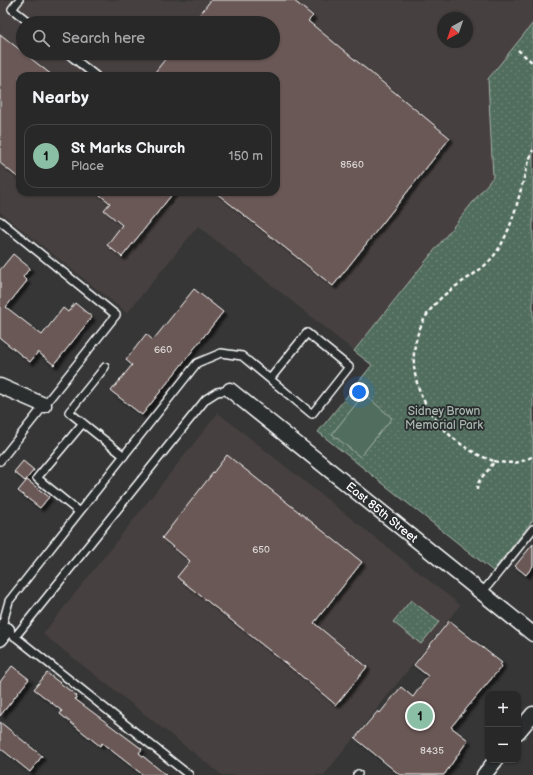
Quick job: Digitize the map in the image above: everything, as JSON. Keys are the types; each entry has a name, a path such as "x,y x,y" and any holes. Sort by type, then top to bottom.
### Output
{"street":[{"path":"0,386 44,406"},
{"name":"East 85th Street","path":"230,390 533,634"},
{"path":"521,728 533,714"},
{"path":"484,775 494,763"}],"lane":[{"path":"19,0 12,9 21,16"},
{"path":"76,60 91,72"},
{"path":"0,222 116,315 0,461"},
{"path":"5,631 9,601 197,363 221,352 242,356 312,414 349,367 307,333 270,379"},
{"path":"105,367 69,412 124,456"},
{"path":"5,631 206,399 217,392 230,390"},
{"path":"79,512 37,478 82,423"},
{"path":"482,593 533,529"},
{"path":"5,631 189,775"}],"path":[{"path":"518,50 533,63"},
{"path":"533,150 522,178 510,225 499,248 486,265 436,303 425,320 416,348 415,376 421,396 431,415 448,434 466,448 494,461 508,464 519,463 533,456"},
{"path":"477,490 478,480 489,469 494,461"}],"shaded area":[{"path":"0,0 533,0 533,23 488,79 493,177 354,351 198,226 127,313 0,212"},
{"path":"218,413 460,605 324,775 222,775 43,634"}],"green space":[{"name":"Sidney Brown Memorial Park","path":"533,23 533,520 493,571 318,432 372,365 354,351 493,177 488,79"},
{"path":"364,394 392,418 360,457 332,434"},
{"path":"411,600 439,622 421,644 393,622"}],"building":[{"path":"211,0 293,0 313,16 308,21 450,138 333,286 220,196 280,196 280,72 155,72 165,60 280,60 280,16 198,16"},
{"path":"0,34 16,47 16,60 33,60 48,72 16,72 16,176 0,163"},
{"path":"101,196 171,196 122,257 107,245 122,225 104,210 110,203"},
{"path":"13,254 30,268 23,277 27,281 6,307 42,335 63,308 68,312 75,303 92,317 54,365 38,352 30,362 0,338 0,270"},
{"path":"194,289 223,312 142,415 111,391 132,365 126,360 146,334 153,340"},
{"path":"227,455 362,562 314,623 367,667 336,705 177,577 190,561 162,538"},
{"path":"23,461 34,470 25,481 14,472"},
{"path":"27,480 49,497 40,508 18,491"},
{"path":"533,544 533,566 526,575 515,566"},
{"path":"449,621 502,663 500,665 502,666 451,727 468,740 444,775 400,775 355,738 378,711 380,713 401,687 413,697 428,676 414,665"},
{"path":"12,666 29,679 0,716 0,682"},
{"path":"47,673 77,696 75,699 142,749 139,753 166,775 143,775 102,743 100,746 60,714 62,711 34,689"},
{"path":"0,722 42,756 30,772 0,748"}],"place":[{"name":"St Marks Church","path":"420,716"}]}
